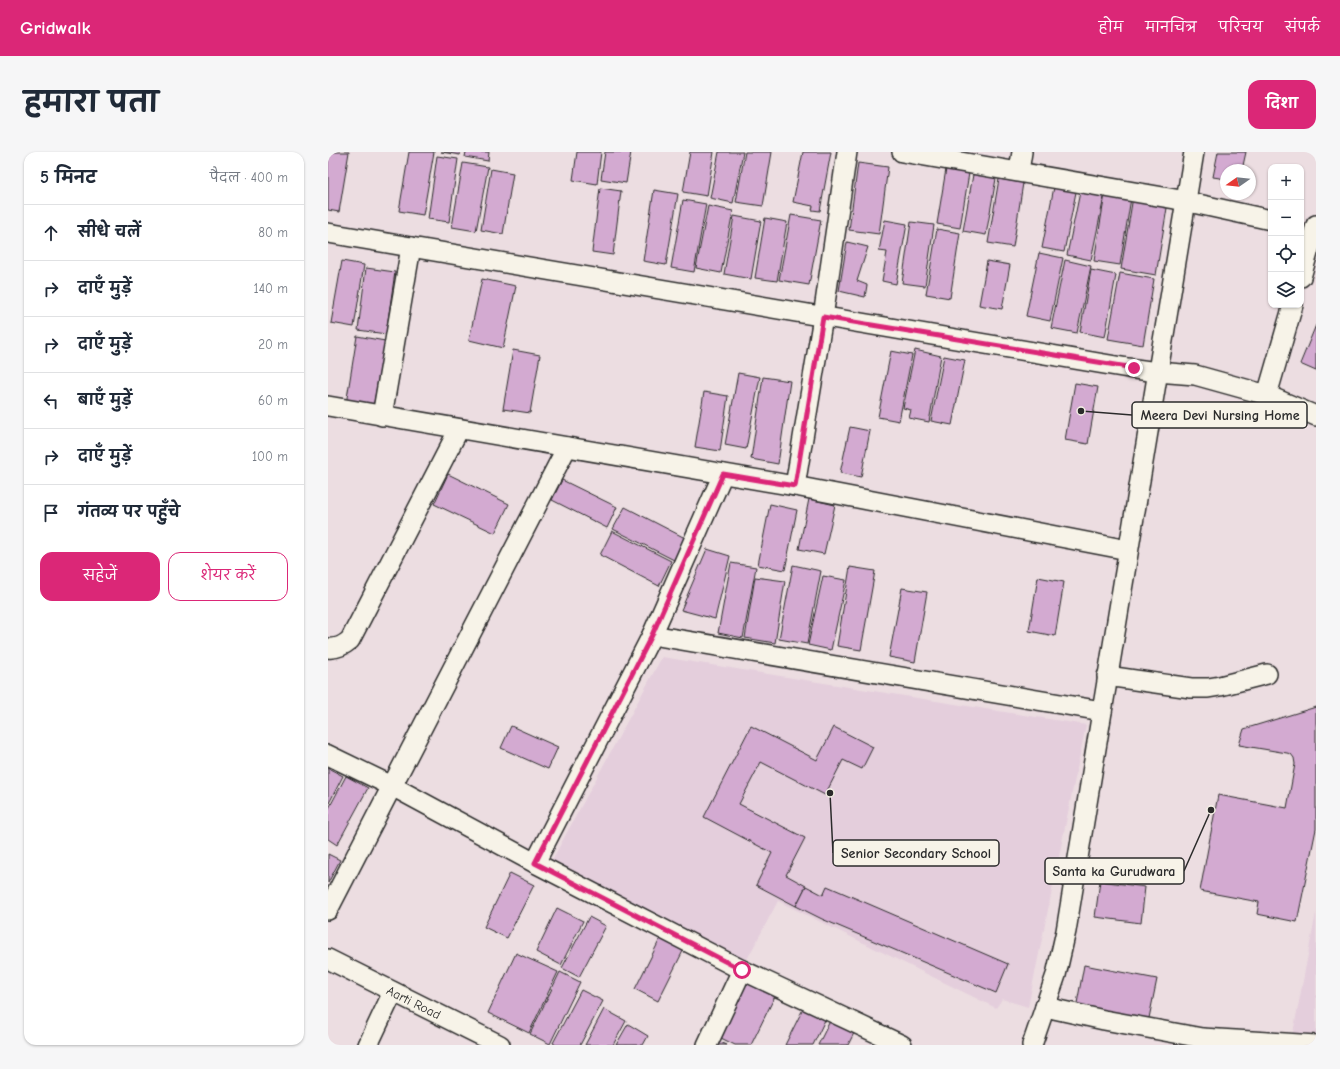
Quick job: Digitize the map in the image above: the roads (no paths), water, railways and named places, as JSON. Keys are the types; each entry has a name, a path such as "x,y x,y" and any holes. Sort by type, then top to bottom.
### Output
{"street":[{"path":"795,486 823,317 847,152"},
{"path":"902,152 1186,201 1268,219"},
{"path":"1019,171 1022,152"},
{"path":"1032,1045 1056,976 1066,931 1194,152"},
{"path":"1302,272 1312,228"},
{"path":"328,233 1158,372 1195,375 1267,395 1316,416"},
{"path":"382,416 411,247"},
{"path":"1267,395 1292,308"},
{"path":"328,406 795,486 1128,550"},
{"path":"328,648 337,648 350,640 459,429"},
{"path":"328,910 567,447"},
{"path":"535,863 652,635 723,474"},
{"path":"652,635 1102,711"},
{"path":"1108,676 1191,688 1202,688 1220,686 1267,674"},
{"path":"328,755 392,786 535,863 742,970 902,1045"},
{"name":"Aarti Road","path":"328,959 492,1043"},
{"path":"707,1045 742,970"},
{"path":"368,1045 393,992"},
{"path":"1045,1007 1104,1020 1202,1038 1316,1045"}],"place":[{"name":"Meera Devi Nursing Home","path":"1081,411"},
{"name":"Senior Secondary School","path":"830,793"},
{"name":"Santa ka Gurudwara","path":"1211,810"}]}
